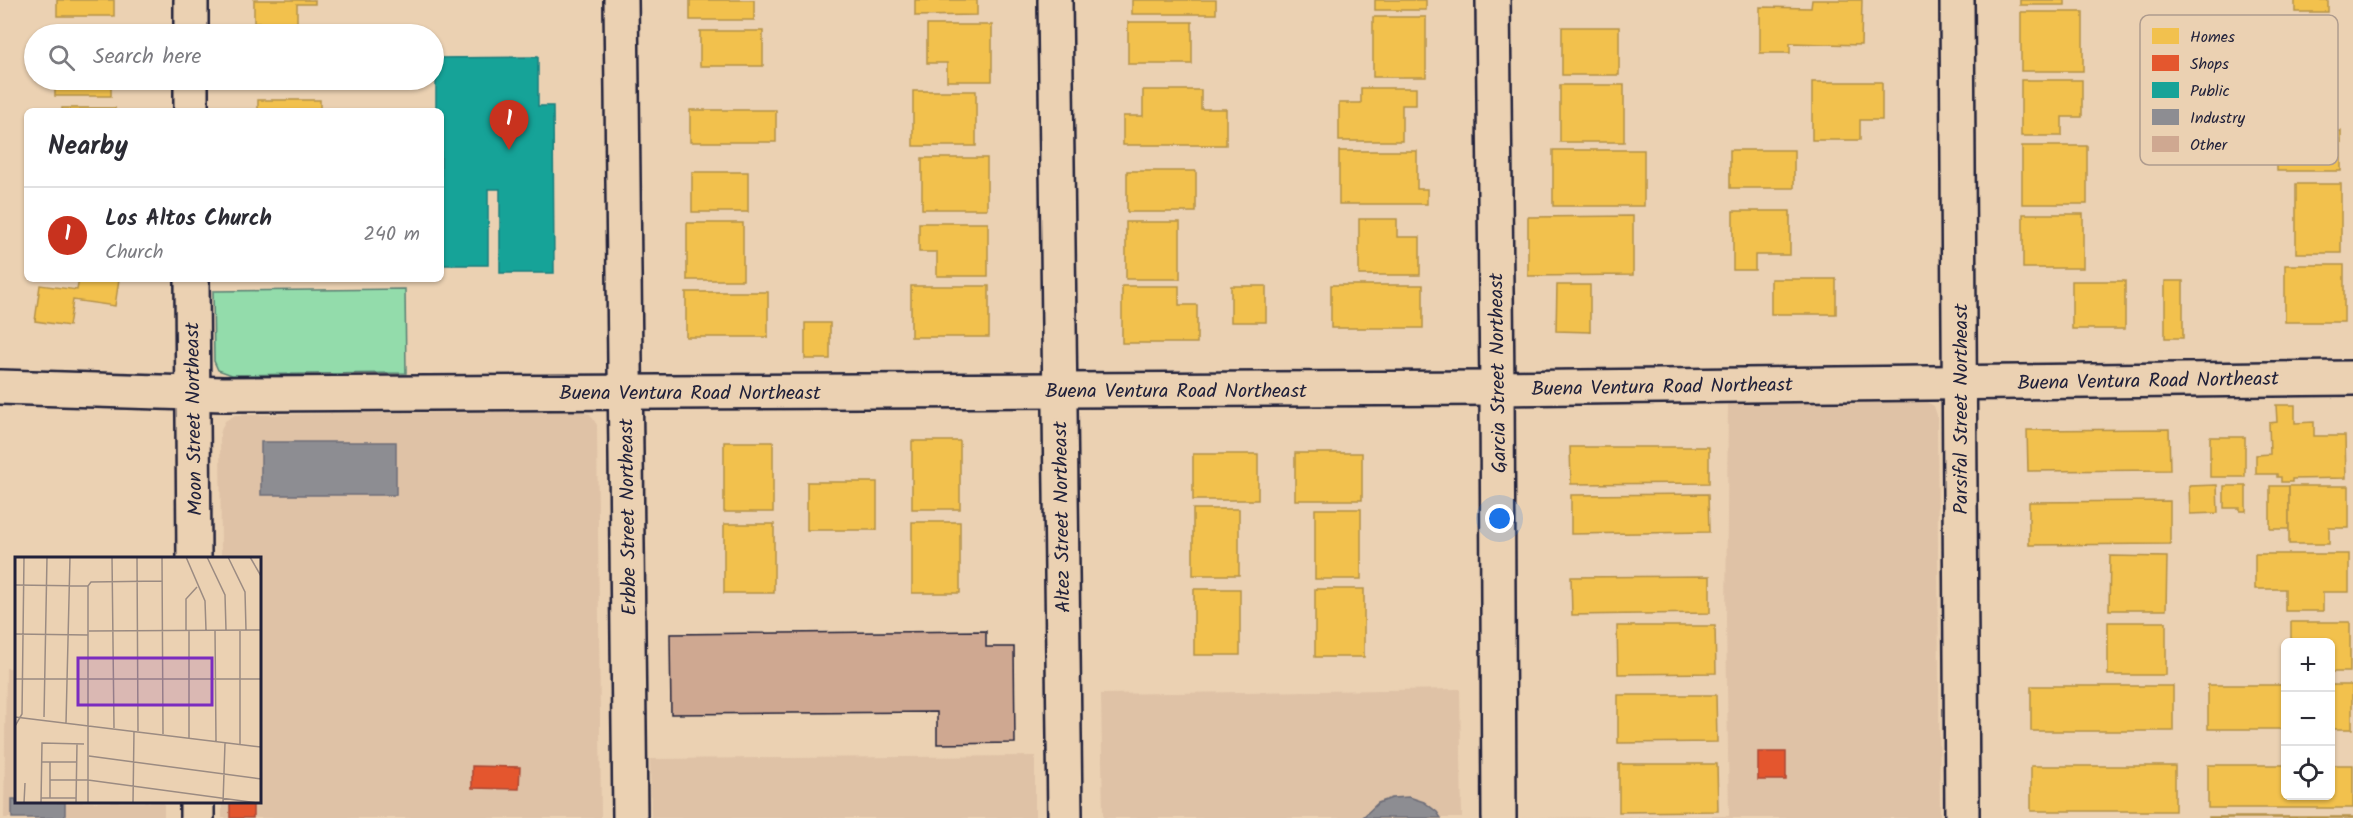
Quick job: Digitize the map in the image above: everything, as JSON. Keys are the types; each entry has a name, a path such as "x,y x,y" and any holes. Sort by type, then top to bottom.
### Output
{"street":[{"path":"191,0 191,24"},
{"name":"Erbbe Street Northeast","path":"621,0 630,818"},
{"name":"Altez Street Northeast","path":"1055,0 1065,818"},
{"name":"Garcia Street Northeast","path":"1492,0 1499,818"},
{"name":"Parsifal Street Northeast","path":"1957,0 1962,818"},
{"path":"191,90 191,108"},
{"name":"Moon Street Northeast","path":"192,282 194,557"},
{"name":"Buena Ventura Road Northeast","path":"0,387 192,394 1497,388 2353,378"}],"shaded area":[{"path":"1923,400 1934,406 1937,415 1940,818 1519,818 1729,816 1726,621 1728,402"},
{"path":"580,411 590,414 597,425 601,818 222,818 222,803 261,803 261,557 221,557 220,433 225,421 235,415"},
{"path":"6,668 15,668 15,803 164,803 164,818 4,818"},
{"path":"1460,689 1462,818 1103,818 1101,694"},
{"path":"1035,756 1035,818 651,818 650,759"}],"green space":[{"path":"405,289 406,373 232,375 218,370 214,361 213,291"}],"building: Homes":[{"path":"57,0 114,0 114,16 57,16"},
{"path":"254,0 315,0 315,4 297,4 297,23 254,23"},
{"path":"690,0 754,0 754,20 690,20"},
{"path":"915,0 977,0 977,15 915,16"},
{"path":"1132,0 1216,0 1216,14 1132,14"},
{"path":"1375,0 1426,0 1426,10 1375,10"},
{"path":"1812,0 1862,0 1861,45 1790,43 1790,53 1760,53 1760,7 1811,8"},
{"path":"2020,0 2065,0 2065,5 2020,5"},
{"path":"2295,0 2328,0 2328,12 2295,12"},
{"path":"2021,12 2083,12 2083,71 2021,71"},
{"path":"1373,17 1426,17 1426,77 1373,77"},
{"path":"1128,22 1192,22 1192,64 1128,64"},
{"path":"927,25 992,25 992,81 947,81 947,63 927,63"},
{"path":"1562,27 1619,27 1619,75 1562,75"},
{"path":"700,31 763,31 763,66 700,66"},
{"path":"2021,80 2082,80 2082,117 2062,117 2062,136 2021,136"},
{"path":"1812,82 1882,82 1882,120 1860,120 1860,140 1812,140"},
{"path":"1560,85 1624,85 1624,142 1560,142"},
{"path":"1361,88 1416,88 1416,105 1402,105 1402,141 1339,141 1339,103 1361,103"},
{"path":"55,90 111,90 111,96 55,96"},
{"path":"1143,90 1201,90 1201,109 1226,109 1226,145 1123,145 1123,116 1143,116"},
{"path":"913,91 976,91 976,146 913,146"},
{"path":"258,100 320,100 320,108 258,108"},
{"path":"690,110 776,110 776,142 690,142"},
{"path":"2338,131 2341,131 2341,171 2277,171 2277,165 2338,165"},
{"path":"2022,146 2087,146 2087,204 2022,204"},
{"path":"1553,150 1644,150 1644,206 1553,206"},
{"path":"1730,150 1794,150 1794,188 1730,188"},
{"path":"1339,151 1417,151 1417,189 1427,189 1427,204 1339,204"},
{"path":"922,158 987,158 987,209 922,209"},
{"path":"1127,171 1196,171 1196,212 1127,212"},
{"path":"692,172 748,172 748,212 692,212"},
{"path":"2296,184 2341,184 2341,253 2296,253"},
{"path":"1733,211 1790,211 1790,255 1755,255 1755,270 1733,270"},
{"path":"2023,214 2083,214 2083,268 2023,268"},
{"path":"1633,216 1633,275 1528,276 1528,217"},
{"path":"1359,219 1397,219 1397,237 1420,237 1420,275 1359,275"},
{"path":"1126,222 1180,222 1180,279 1126,279"},
{"path":"687,223 743,223 743,280 687,280"},
{"path":"919,223 988,223 988,276 937,276 937,252 919,252"},
{"path":"2285,265 2344,265 2344,322 2285,322"},
{"path":"1771,279 1836,279 1836,314 1771,314"},
{"path":"2072,281 2125,281 2125,329 2072,329"},
{"path":"2165,281 2183,281 2183,338 2165,338"},
{"path":"78,282 119,282 115,306 73,300 69,326 35,321 40,285 77,290"},
{"path":"1331,285 1423,285 1423,328 1331,328"},
{"path":"1557,285 1590,285 1590,332 1556,331"},
{"path":"911,286 989,286 989,337 911,337"},
{"path":"1122,286 1179,286 1179,305 1197,305 1197,343 1122,343"},
{"path":"1231,286 1266,286 1266,322 1231,322"},
{"path":"686,292 768,292 768,337 686,337"},
{"path":"805,323 830,323 830,359 805,359"},
{"path":"2276,405 2295,405 2295,423 2314,422 2314,436 2345,436 2346,478 2292,479 2292,482 2281,482 2281,477 2277,477 2277,474 2256,474 2256,455 2270,454 2269,423 2277,422"},
{"path":"2169,429 2170,470 2028,471 2027,430"},
{"path":"2210,437 2245,437 2245,477 2210,477"},
{"path":"912,441 960,441 960,509 912,509"},
{"path":"724,442 773,442 773,512 724,512"},
{"path":"1570,447 1709,447 1709,483 1571,484"},
{"path":"1295,453 1362,453 1362,500 1295,500"},
{"path":"1193,454 1258,454 1258,500 1193,500"},
{"path":"807,482 877,482 877,530 807,530"},
{"path":"2217,485 2218,513 2190,514 2189,486"},
{"path":"2224,486 2246,486 2246,511 2240,511 2240,508 2224,508"},
{"path":"2270,486 2289,486 2289,529 2270,529"},
{"path":"2289,486 2349,486 2349,528 2329,528 2329,544 2289,544"},
{"path":"1708,494 1709,532 1571,534 1571,495"},
{"path":"2170,501 2170,544 2029,545 2029,502"},
{"path":"1193,509 1239,509 1239,575 1193,575"},
{"path":"1315,509 1361,509 1361,579 1315,579"},
{"path":"912,522 960,522 960,593 912,593"},
{"path":"724,524 774,524 774,593 724,593"},
{"path":"2255,554 2349,554 2349,592 2323,592 2323,611 2285,611 2285,589 2255,589"},
{"path":"2110,556 2167,557 2166,610 2109,610"},
{"path":"1710,576 1710,613 1572,615 1571,577"},
{"path":"1194,589 1240,589 1240,655 1194,655"},
{"path":"1315,589 1364,589 1364,657 1315,657"},
{"path":"2108,622 2166,622 2166,675 2108,675"},
{"path":"2291,622 2350,622 2350,672 2335,672 2335,638 2291,638"},
{"path":"1617,626 1715,626 1716,673 1618,674"},
{"path":"2208,685 2281,685 2281,729 2208,729"},
{"path":"2335,685 2352,685 2352,729 2335,729"},
{"path":"2031,686 2173,686 2173,731 2031,731"},
{"path":"1618,695 1716,695 1717,742 1618,743"},
{"path":"1619,764 1717,764 1718,811 1619,812"},
{"path":"2208,765 2281,765 2281,800 2335,800 2335,765 2353,765 2353,808 2208,808"},
{"path":"2031,766 2175,766 2175,811 2031,811"},
{"path":"2353,817 2353,818 2209,818"}],"building: Shops":[{"path":"1758,752 1786,752 1786,780 1758,780"},
{"path":"472,766 520,767 519,789 472,788"},
{"path":"230,803 253,803 253,818 230,818"}],"building: Public":[{"path":"538,57 538,106 553,106 554,273 500,273 500,189 488,189 488,265 444,265 444,108 436,108 436,90 444,90 444,58"}],"building: Industry":[{"path":"261,442 396,442 396,495 261,495"},
{"path":"1409,797 1424,802 1441,818 1362,818 1378,803 1392,798"},
{"path":"12,799 15,799 15,803 65,803 65,818 12,818"}],"building: Other":[{"path":"986,631 986,647 1014,647 1015,743 937,744 937,712 671,714 670,634"}],"place":[{"name":"Los Altos Church","path":"509,150"}]}
